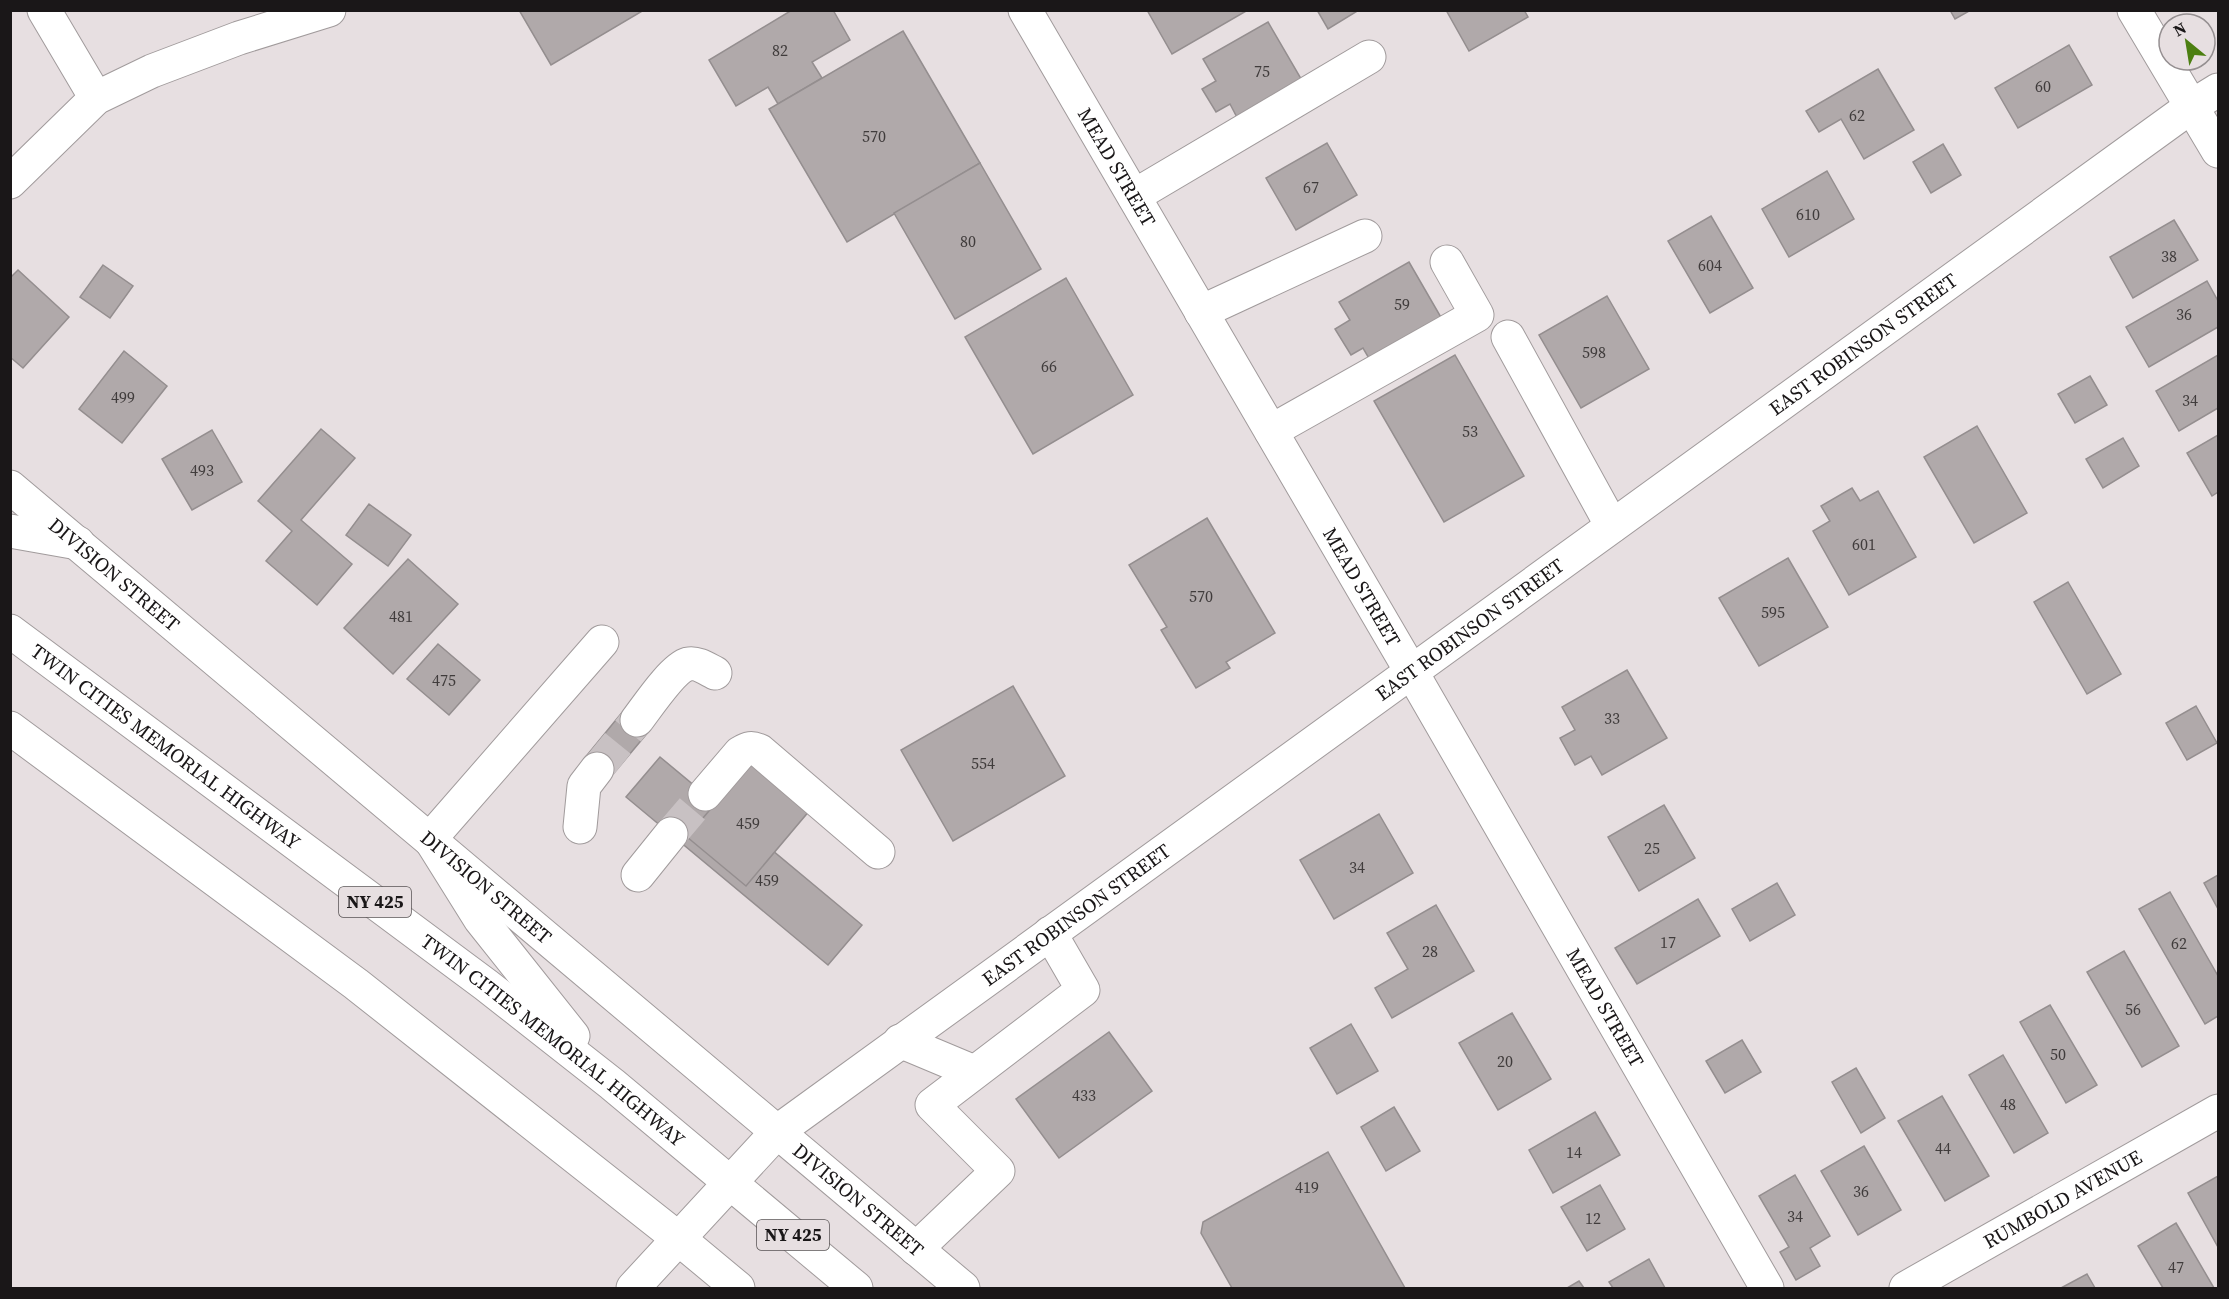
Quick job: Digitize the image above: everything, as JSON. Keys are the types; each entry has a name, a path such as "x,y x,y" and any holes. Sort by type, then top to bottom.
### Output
{"street":[{"path":"44,10 96,98"},
{"path":"10,182 96,98 152,71 239,38 329,10"},
{"name":"MEAD STREET","path":"1025,10 1411,671 1767,1288"},
{"path":"2134,10 2205,98 2218,151"},
{"path":"1134,196 1369,57"},
{"name":"EAST ROBINSON STREET","path":"633,1288 778,1131 2205,98"},
{"path":"1201,312 1365,236"},
{"path":"1271,431 1477,315 1447,262"},
{"path":"1508,337 1612,526"},
{"name":"DIVISION STREET","path":"10,487 963,1288"},
{"path":"10,531 78,543"},
{"name":"TWIN CITIES MEMORIAL HIGHWAY","path":"10,631 476,978 612,1084 856,1288"},
{"path":"603,642 430,839 480,919 612,1084"},
{"path":"637,720 677,670 688,664 699,665 715,673"},
{"path":"10,728 356,984 738,1288"},
{"path":"705,794 740,753 753,748 878,852"},
{"path":"580,827 584,786 597,769"},
{"path":"638,875 671,834"},
{"path":"916,1249 998,1172 932,1105 1083,990 1050,933"},
{"path":"900,1041 974,1072"},
{"name":"RUMBOLD AVENUE","path":"1906,1288 2218,1111"}],"building":[{"path":"519,10 644,10 551,65"},
{"path":"792,10 833,10 850,40 812,62 822,78 778,104 768,87 736,106 709,60"},
{"path":"1147,10 1248,10 1172,54"},
{"path":"1317,10 1359,10 1328,29"},
{"path":"1446,10 1524,10 1528,17 1469,51"},
{"path":"1950,10 1971,10 1955,19"},
{"path":"1268,22 1307,89 1242,127 1230,104 1216,112 1202,89 1216,81 1203,59"},
{"path":"903,31 980,163 847,242 769,109"},
{"path":"2069,45 2092,85 2018,128 1995,88"},
{"path":"1878,69 1914,130 1864,159 1841,119 1819,132 1806,111"},
{"path":"1327,143 1357,195 1296,230 1266,178"},
{"path":"1943,144 1961,175 1931,193 1913,162"},
{"path":"980,163 1041,269 955,319 894,213"},
{"path":"1827,171 1854,219 1789,257 1762,209"},
{"path":"1711,216 1753,288 1710,313 1668,241"},
{"path":"2174,220 2198,260 2133,298 2110,257"},
{"path":"1409,262 1446,326 1374,367 1363,348 1351,355 1335,329 1350,320 1339,302"},
{"path":"103,265 133,286 110,318 80,297"},
{"path":"18,270 69,317 23,368 10,357 10,278"},
{"path":"1066,278 1133,395 1033,454 965,337"},
{"path":"2207,281 2218,301 2218,327 2149,367 2126,327"},
{"path":"1607,296 1649,369 1581,408 1539,335"},
{"path":"124,351 167,386 122,443 79,409"},
{"path":"1455,355 1524,476 1444,522 1374,401"},
{"path":"2218,355 2218,408 2179,431 2156,391"},
{"path":"2090,376 2107,405 2075,423 2058,394"},
{"path":"1977,426 2027,513 1974,543 1924,457"},
{"path":"321,429 355,458 301,520 352,564 317,605 266,561 292,531 258,501"},
{"path":"212,430 242,482 192,510 162,459"},
{"path":"2218,435 2218,492 2212,496 2187,453"},
{"path":"2123,438 2139,466 2103,488 2086,459"},
{"path":"1852,488 1860,501 1878,491 1916,557 1849,595 1813,531 1830,521 1821,506"},
{"path":"369,504 411,535 388,566 346,535"},
{"path":"1207,518 1275,633 1226,662 1230,668 1196,688 1161,630 1167,627 1129,565"},
{"path":"1788,558 1828,627 1759,666 1719,598"},
{"path":"408,559 458,604 393,674 344,628"},
{"path":"2068,582 2121,674 2087,694 2034,602"},
{"path":"438,644 480,680 449,715 407,679"},
{"path":"1627,670 1667,738 1602,775 1591,756 1575,765 1560,738 1575,730 1562,707"},
{"path":"1013,686 1065,776 953,841 901,750"},
{"path":"2196,706 2217,743 2187,760 2166,723"},
{"path":"624,710 649,731 609,779 584,759"},
{"path":"660,757 862,925 828,965 626,797"},
{"path":"751,761 810,810 746,886 687,837"},
{"path":"1664,805 1695,858 1639,891 1608,837"},
{"path":"1379,814 1413,873 1334,919 1300,860"},
{"path":"2218,875 2218,909 2204,883"},
{"path":"1777,883 1795,915 1750,941 1732,909"},
{"path":"2170,892 2218,976 2218,1016 2205,1024 2139,909"},
{"path":"1698,899 1720,936 1637,984 1615,948"},
{"path":"1436,905 1474,971 1392,1018 1375,988 1408,969 1387,933"},
{"path":"2124,951 2179,1046 2142,1067 2087,972"},
{"path":"2050,1005 2097,1085 2066,1103 2020,1022"},
{"path":"1512,1013 1551,1079 1498,1110 1459,1043"},
{"path":"1351,1024 1378,1071 1337,1094 1310,1048"},
{"path":"1109,1032 1152,1091 1059,1158 1016,1099"},
{"path":"1742,1040 1761,1072 1725,1093 1706,1061"},
{"path":"2003,1055 2048,1133 2014,1153 1969,1075"},
{"path":"1856,1068 1885,1118 1861,1133 1832,1082"},
{"path":"1942,1096 1989,1176 1945,1201 1898,1121"},
{"path":"1394,1107 1420,1151 1386,1171 1361,1127"},
{"path":"1595,1112 1620,1155 1553,1193 1529,1150"},
{"path":"1864,1146 1901,1210 1858,1235 1821,1171"},
{"path":"1328,1152 1405,1288 1232,1288 1201,1233 1203,1222"},
{"path":"1795,1175 1830,1236 1810,1248 1820,1266 1796,1280 1780,1252 1789,1247 1759,1196"},
{"path":"2218,1176 2218,1247 2188,1193"},
{"path":"1600,1185 1625,1229 1587,1251 1561,1207"},
{"path":"2176,1223 2214,1288 2163,1288 2138,1246"},
{"path":"1649,1259 1665,1288 1613,1288 1609,1282"},
{"path":"2087,1274 2095,1288 2061,1288"},
{"path":"1579,1281 1584,1288 1567,1288"}],"tunnel":[{"path":"597,769 637,720"},
{"path":"671,834 705,794"}]}
